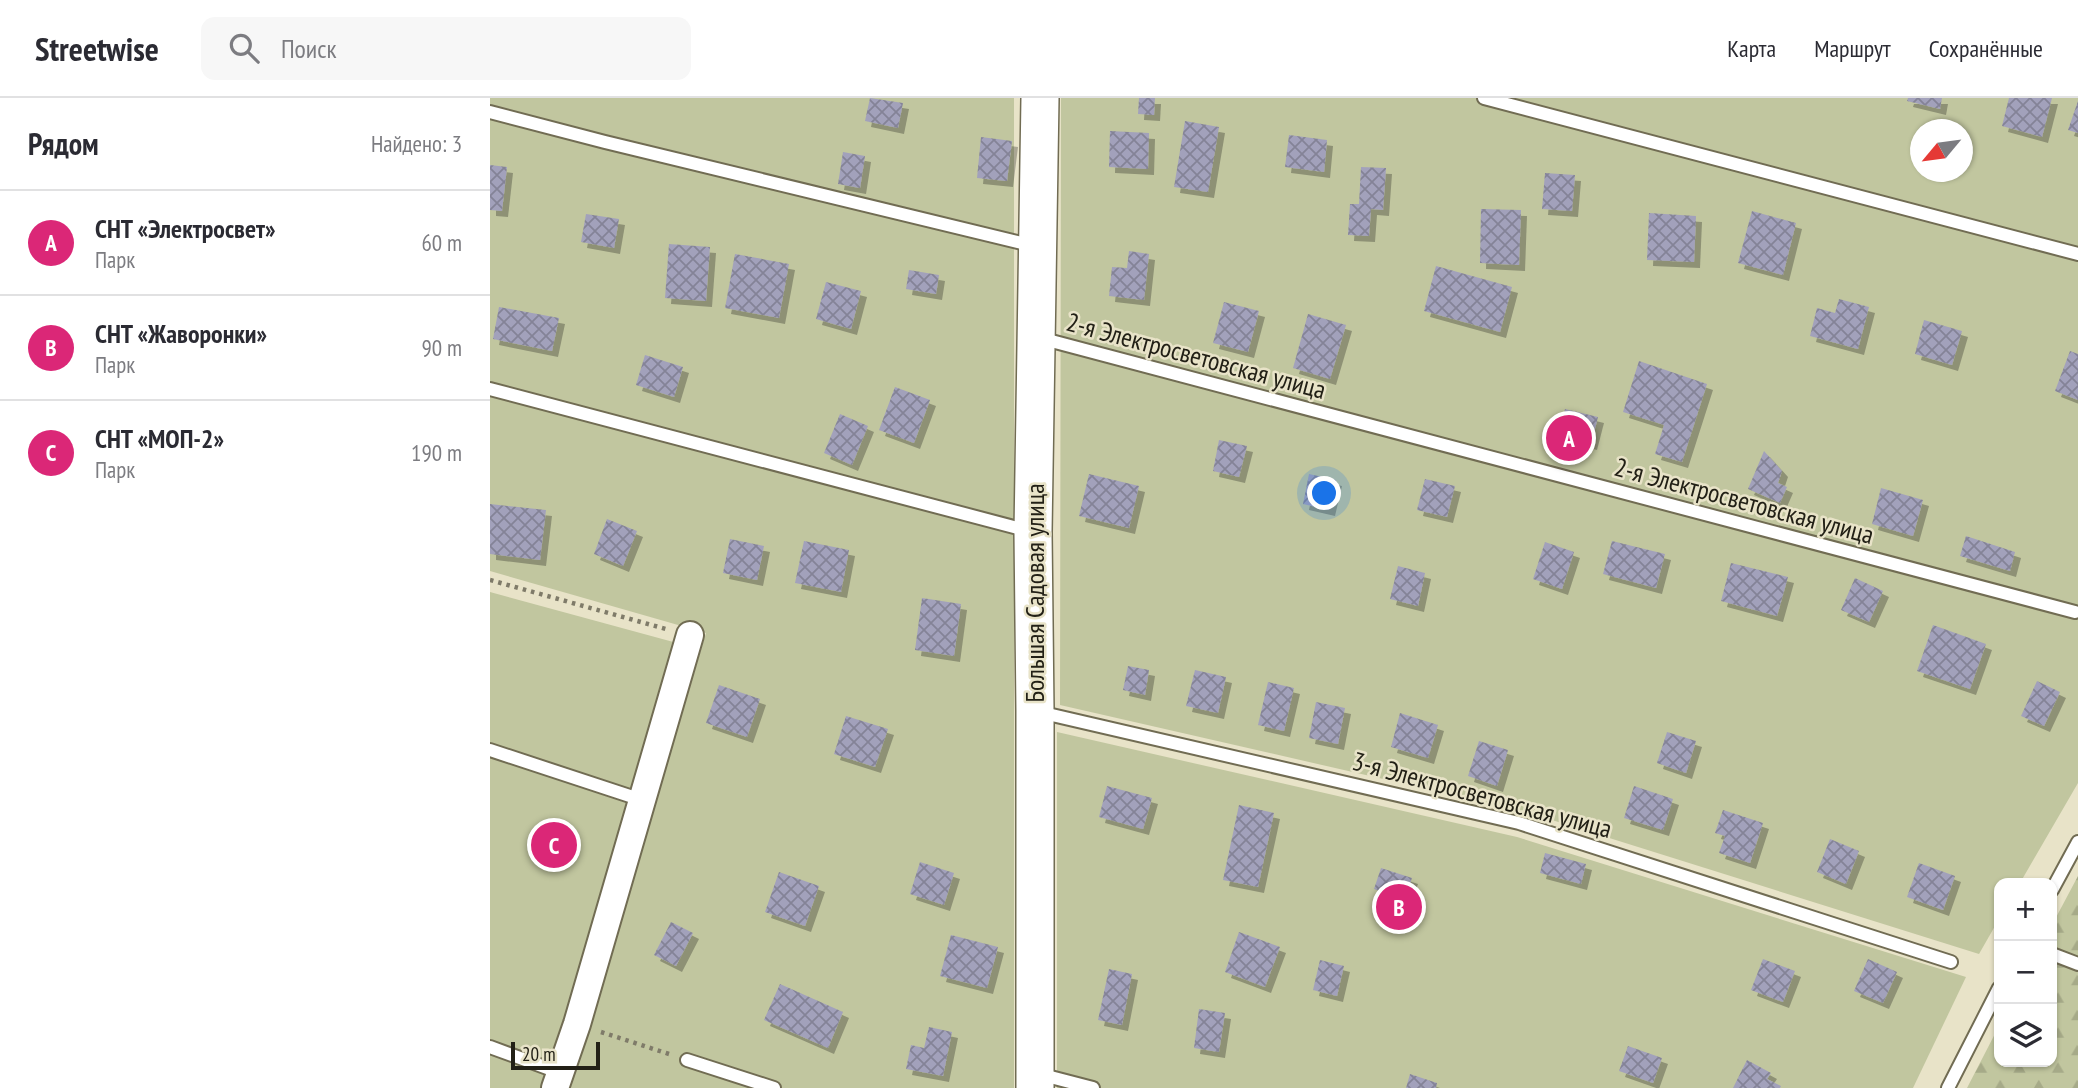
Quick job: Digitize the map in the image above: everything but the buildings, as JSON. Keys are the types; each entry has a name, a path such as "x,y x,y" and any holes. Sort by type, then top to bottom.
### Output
{"street":[{"name":"Большая Садовая улица","path":"1035,1081 1033,532 1040,98"},
{"path":"558,1080 577,1024 690,635"}],"lane":[{"path":"1483,98 2078,254"},
{"path":"490,112 1038,246"},
{"name":"2-я Электросветовская улица","path":"1036,337 2076,612"},
{"path":"490,389 1033,532"},
{"name":"3-я Электросветовская улица","path":"1035,711 1519,823 1951,962"},
{"path":"490,750 642,800"},
{"path":"2057,881 2078,842"},
{"path":"2057,956 2078,964"},
{"path":"1948,1088 1994,998"},
{"path":"490,1047 558,1080"},
{"path":"687,1060 774,1088"},
{"path":"1035,1081 1093,1088"}],"path":[{"path":"490,580 690,635"},
{"path":"577,1024 687,1060"}],"green space":[{"path":"490,98 1014,98 1014,1088 565,1088 588,1026 706,633 490,571"},
{"path":"1061,98 2078,98 2078,783 2023,878 1994,878 1994,928 1979,954 1523,811 1060,705"},
{"path":"490,592 677,643 559,1046 542,1088 490,1088"},
{"path":"1057,732 1517,837 1966,977 1913,1088 1057,1088"},
{"path":"2078,876 2078,1088 1967,1088 1994,1036 1994,1067 2057,1067 2057,916"}],"place":[{"name":"СНТ «Электросвет»","path":"1569,438"},
{"name":"СНТ «МОП-2»","path":"554,845"},
{"name":"СНТ «Жаворонки»","path":"1399,907"}]}
